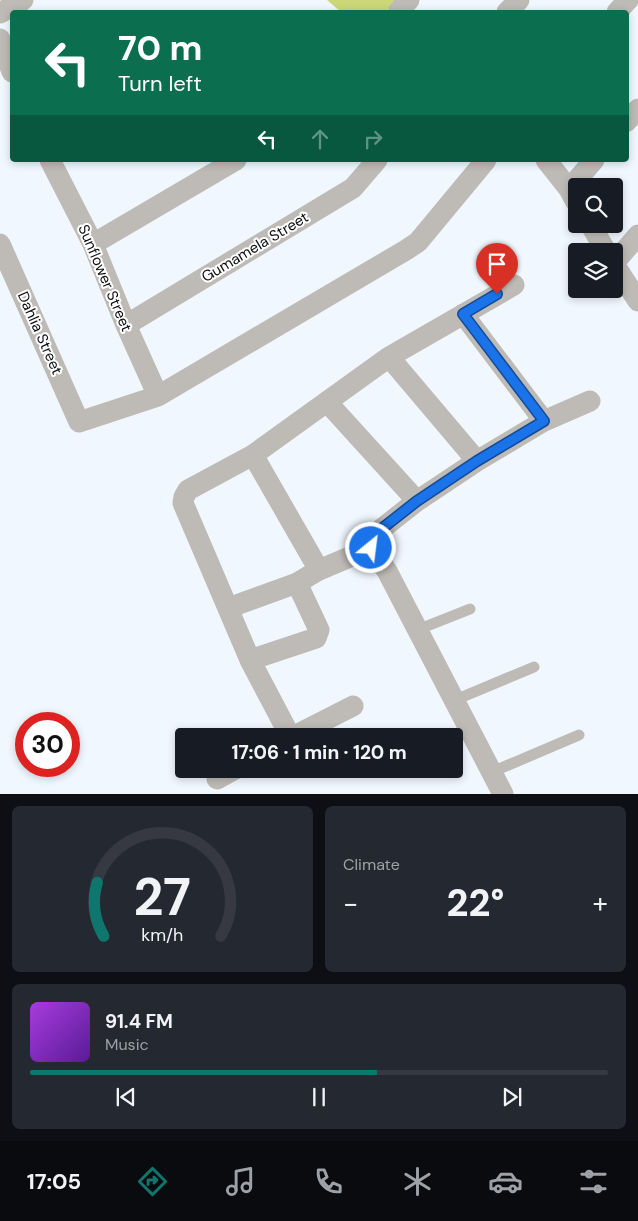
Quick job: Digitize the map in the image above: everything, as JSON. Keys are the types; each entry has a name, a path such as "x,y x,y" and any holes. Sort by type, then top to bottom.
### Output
{"street":[{"path":"0,13 23,0"},
{"path":"400,10 409,0"},
{"path":"510,10 518,0"},
{"path":"0,39 10,66"},
{"path":"629,118 638,108"},
{"name":"Sunflower Street","path":"53,162 93,244 126,325 158,396"},
{"path":"93,244 233,162"},
{"name":"Gumamela Street","path":"126,325 353,188 375,162"},
{"path":"158,396 418,242 484,162"},
{"path":"547,162 568,190"},
{"path":"583,178 593,162"},
{"path":"623,252 638,235"},
{"name":"Dahlia Street","path":"0,244 79,422 158,396"},
{"path":"623,277 638,301"},
{"path":"286,728 250,660 183,504 188,490 253,456 389,357 514,285"},
{"path":"463,314 544,421"},
{"path":"389,357 477,461"},
{"path":"503,794 387,571 371,548 370,540 417,501 477,461 544,421 590,401"},
{"path":"327,402 417,501"},
{"path":"253,456 320,570"},
{"path":"228,608 297,583 320,570 371,548"},
{"path":"250,660 316,638 319,630 297,583"},
{"path":"310,728 353,706"}],"lane":[{"path":"417,630 470,609"},
{"path":"455,700 534,667"},
{"path":"492,772 579,735"}],"green space":[{"path":"327,0 397,0 387,10 339,10"}],"route":[{"path":"371,548 370,540 375,534 417,501 477,461 544,421 463,314 497,294"}]}
